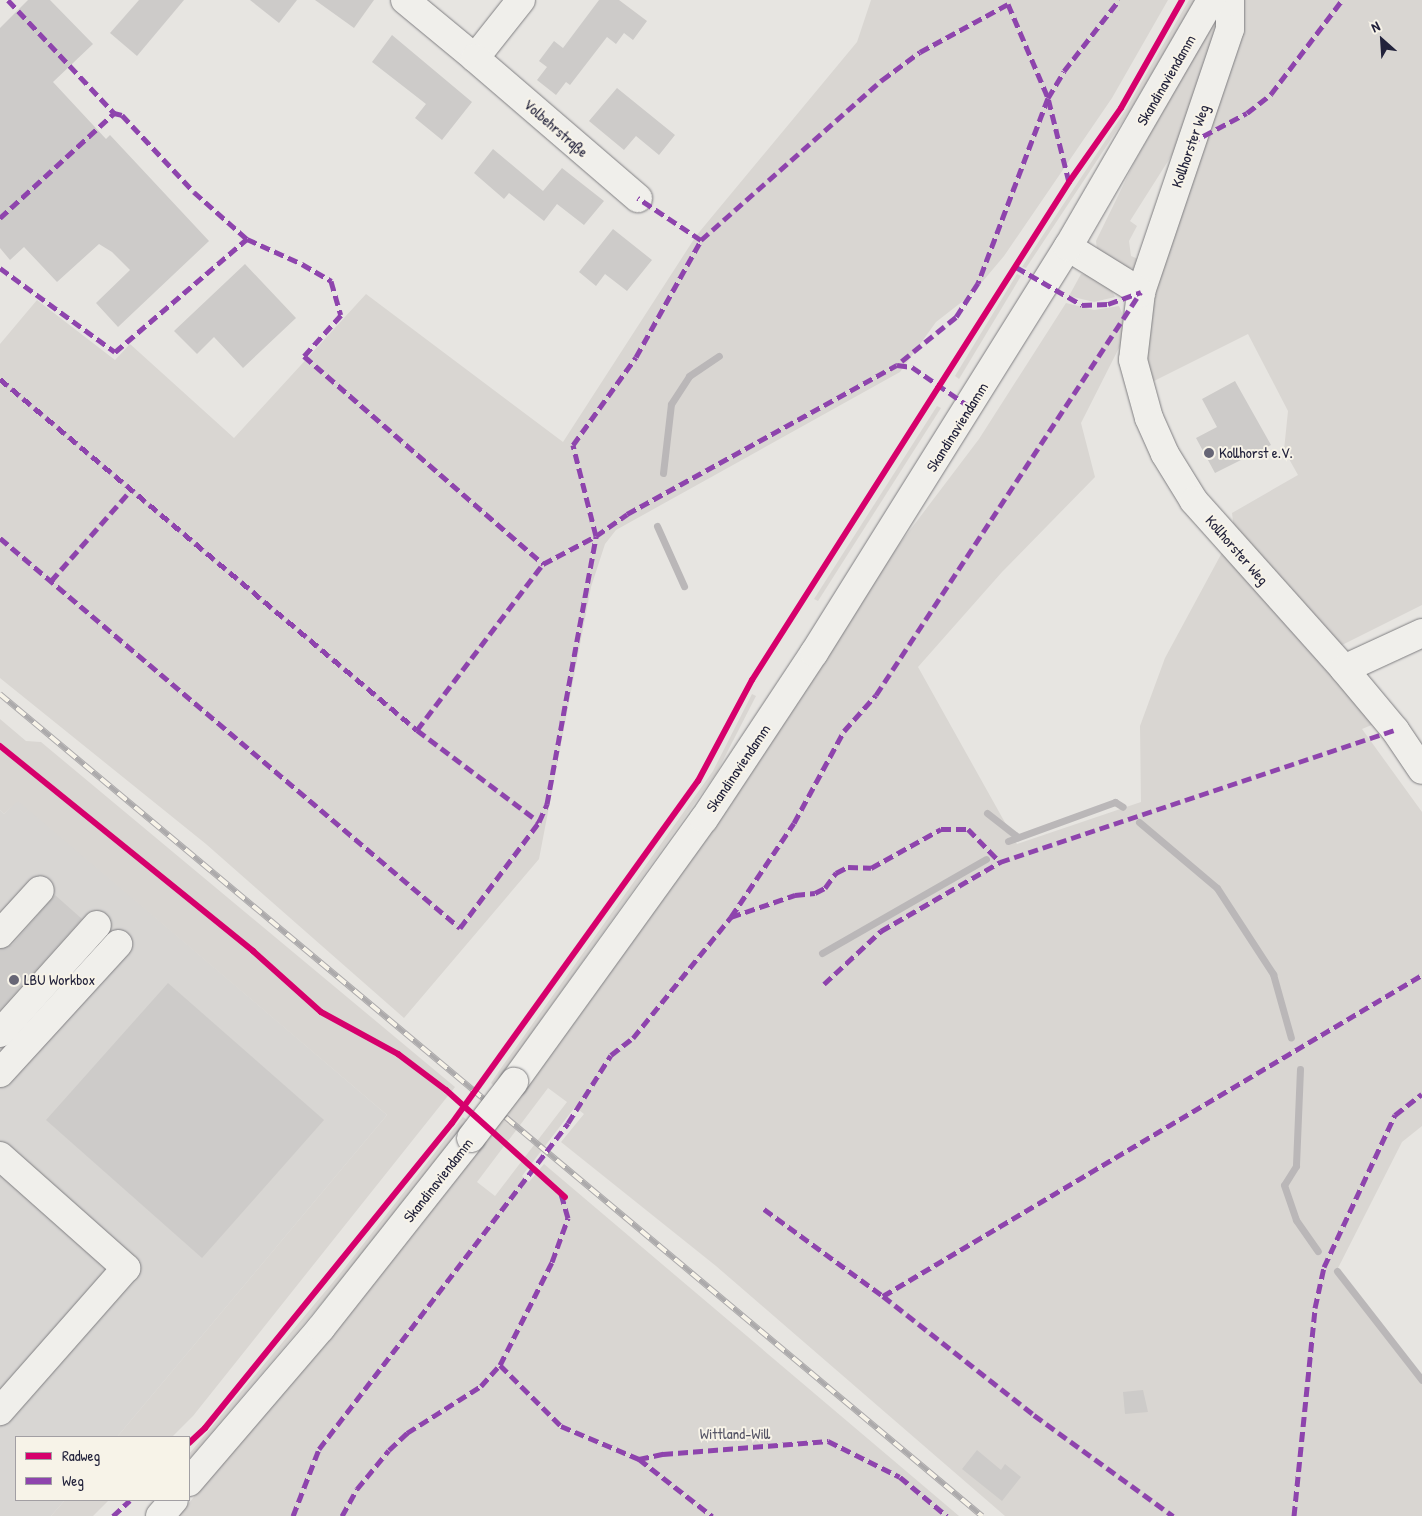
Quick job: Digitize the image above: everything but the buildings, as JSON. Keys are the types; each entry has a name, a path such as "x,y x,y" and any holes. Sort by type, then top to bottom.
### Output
{"main road":[{"name":"Volbehrstraße","path":"405,0 638,198"},
{"path":"474,58 521,0"},
{"name":"Skandinaviendamm","path":"190,1481 321,1328 514,1082 765,729 902,516 1068,246 1211,0"},
{"name":"Kollhorster Weg","path":"1230,0 1230,29 1141,292 1133,360 1149,418 1165,454 1194,501 1344,669 1395,730 1422,770"},
{"path":"1068,246 1141,292"},
{"path":"1344,669 1422,633"},
{"path":"0,934 40,890"},
{"path":"0,1033 97,925"},
{"path":"0,1073 118,944"},
{"path":"0,1156 126,1268 0,1411"},
{"path":"160,1516 173,1501"}],"shaded area":[{"path":"18,800 387,1115 118,1436 15,1436 15,1501 64,1501 51,1516 0,1516 0,810 4,814"}],"green space":[{"path":"871,0 1168,0 1112,98 1004,256 972,294 936,322 900,372 616,530 605,544 591,587 539,859 404,1018 206,844 0,678 0,344 37,300 115,360 130,344 234,438 366,294 563,442 696,236 857,42"},
{"path":"1189,0 1195,0 1129,112 1026,268 1022,267 1125,111"},
{"path":"1239,0 1422,0 1422,605 1338,647 1234,530 1232,513 1298,475 1284,450 1288,411 1248,334 1150,383 1144,340 1150,311"},
{"path":"1218,15 1222,16 1189,128 1130,221 1137,226 1129,241 1131,256 1138,259 1136,268 1123,268 1097,250 1096,241 1136,159"},
{"path":"1017,274 1021,276 959,379 955,376"},
{"path":"1081,274 1094,276 1111,289 1115,297 1094,302 1069,296"},
{"name":"Wittland-Will","path":"1066,303 1094,310 1119,306 1126,322 1126,334 1081,423 1095,477 1002,572 918,667 1017,844 1141,802 1140,726 1165,658 1225,547 1374,724 1362,729 1422,812 1422,1126 1402,1142 1337,1270 1422,1380 1422,1516 1005,1516 716,1266 561,1142 584,1114 575,1107 522,1176 529,1182 544,1164 959,1516 178,1516 369,1288 736,792 898,546 979,439","holes":["548,1088 567,1102 495,1196 477,1182"]},
{"path":"937,406 941,408 818,601 814,599"},
{"path":"752,694 756,696 717,772 494,1086 491,1083 499,1071 713,771"},
{"path":"0,719 26,741 41,742 455,1087 193,1416 173,1436 118,1436 387,1115 18,801 4,814 0,810"},
{"path":"463,1117 467,1120 343,1278 190,1458 190,1453 339,1275"},
{"path":"64,1501 108,1501 93,1516 51,1516"}],"waterway":[{"path":"663,473 671,404 689,376 719,356"},
{"path":"657,526 684,586"},
{"path":"1008,841 1115,802 1123,807"},
{"path":"987,813 1018,837"},
{"path":"1139,822 1217,888 1273,974 1291,1038"},
{"path":"822,953 986,859"},
{"path":"1300,1069 1296,1166 1284,1185 1296,1220 1318,1251"},
{"path":"1337,1271 1422,1380"}],"railway":[{"path":"0,694 982,1516"}],"marked path":[{"path":"8,0 114,113 122,115 194,192 247,239 302,264 331,281 341,315 304,356 543,564"},
{"path":"1069,182 1048,98 1064,71 1119,0"},
{"path":"1190,143 1247,113 1271,94 1342,0"},
{"path":"701,240 882,80 920,52 1008,4 1048,98 978,283 956,317 897,365"},
{"path":"0,218 114,113"},
{"path":"417,730 543,564 596,536 573,445 636,357 701,240 638,198"},
{"path":"0,268 115,352 247,239"},
{"path":"1016,267 1082,305 1108,304 1141,292"},
{"path":"293,1516 319,1449 568,1123 611,1055 633,1038 731,917 794,823 844,731 876,695 1141,292"},
{"path":"0,538 460,928 539,822 547,804 596,536 627,514 897,365 912,367 970,407"},
{"path":"0,379 417,730 539,822"},
{"path":"51,581 130,491"},
{"path":"824,984 881,931 1000,862 1395,730"},
{"path":"731,917 795,895 815,893 825,888 836,873 848,867 871,868 941,829 968,829 1000,862"},
{"path":"883,1296 1422,975"},
{"path":"1294,1516 1315,1308 1324,1267 1395,1115 1422,1094"},
{"path":"342,1516 357,1489 389,1450 407,1433 481,1386 500,1365 552,1262 568,1218 561,1194"},
{"path":"764,1209 883,1296 1034,1415 1173,1516"},
{"path":"500,1365 561,1426 639,1459 712,1516"},
{"path":"639,1459 663,1454 828,1441 900,1477 947,1516"},
{"path":"113,1516 129,1501"}],"cycle path":[{"path":"190,1442 205,1428 452,1123 698,781 752,680 1069,182 1121,108 1182,0"},
{"path":"0,746 253,951 321,1012 398,1054 446,1090 565,1197"}],"place":[{"name":"Kollhorst e.V.","path":"1209,453"},
{"name":"LBU Workbox","path":"14,980"}]}
